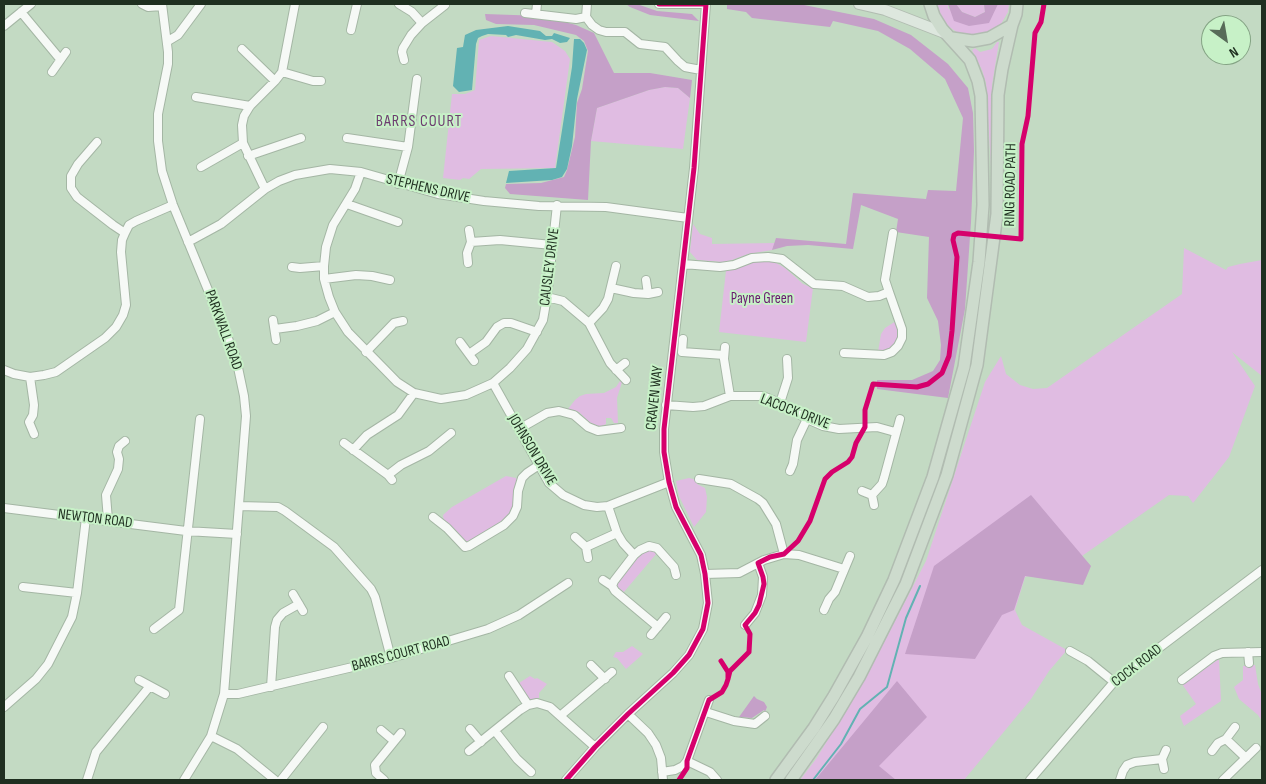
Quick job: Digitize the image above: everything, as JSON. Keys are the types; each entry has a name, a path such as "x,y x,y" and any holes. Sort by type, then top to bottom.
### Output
{"highway":[{"path":"776,780 814,728 834,696 867,637 894,580 933,477 964,368 979,262 983,205 981,96 970,60 934,16 930,4"},
{"path":"791,780 834,719 864,668 906,584 947,475 977,365 996,214 998,95 1017,4"},
{"path":"950,36 973,41 989,38 1012,25"}],"main road":[{"path":"859,4 885,10 950,36"}],"street":[{"path":"4,26 30,4"},
{"path":"142,4 148,7 162,5"},
{"path":"168,41 178,35 201,4"},
{"path":"265,189 243,143 242,125 250,106 282,72 294,4 286,4"},
{"path":"351,30 357,4"},
{"path":"399,4 412,12 422,23"},
{"path":"536,14 537,4"},
{"path":"587,4 586,16 592,25 599,30 625,32 640,44 665,47 686,67 701,70"},
{"name":"CRAVEN WAY","path":"566,780 595,747 673,673 689,655 703,629 708,603 701,554 676,507 669,482 664,452 666,406 694,168 706,4 659,4"},
{"name":"PARKWALL ROAD","path":"162,5 168,41 168,64 159,101 157,124 162,170 173,205 232,345 239,372 246,416 224,694 211,736 184,780"},
{"path":"404,60 402,52 411,35 422,23 445,5"},
{"path":"21,12 60,59"},
{"path":"525,13 576,19 586,16"},
{"path":"242,49 275,81"},
{"path":"52,72 66,52"},
{"path":"282,72 312,81 322,81"},
{"path":"398,184 408,147 417,79"},
{"path":"196,97 250,106"},
{"path":"248,156 301,138"},
{"path":"347,138 408,147"},
{"path":"97,142 78,164 71,176 71,188 77,197 125,233"},
{"path":"201,168 243,143"},
{"name":"STEPHENS DRIVE","path":"188,242 222,224 265,189 295,175 330,169 360,172 438,194 484,201 539,206 606,207 688,218"},
{"name":"CAUSLEY DRIVE","path":"360,172 355,189 333,225 326,247 324,279 335,312 348,332 397,382 414,393 441,399 466,395 493,383 510,368 527,348 537,332 543,320 547,297 557,205"},
{"path":"347,204 398,222"},
{"path":"4,370 30,377 56,372 105,338 116,327 123,315 126,304 121,252 122,240 129,225 173,205"},
{"path":"468,263 467,253 471,242 469,230"},
{"path":"844,353 884,355 892,352 902,338 902,329 886,280 893,233"},
{"path":"471,242 500,240 552,245"},
{"path":"683,264 720,267 734,265 752,258 768,256 782,259 814,284 843,286 868,297 879,296 889,292"},
{"path":"292,266 300,268 324,266"},
{"path":"589,323 603,308 611,288 616,266"},
{"path":"324,279 356,275 390,280"},
{"path":"646,280 648,294"},
{"path":"611,288 634,293 648,294 658,292"},
{"path":"547,297 563,301 589,323 610,363 626,380"},
{"path":"275,329 310,323 335,312"},
{"path":"273,320 276,340"},
{"path":"366,352 394,323 403,320"},
{"path":"460,342 472,357 497,327 504,323 511,323 537,332"},
{"path":"683,339 682,352 724,351 730,396"},
{"path":"780,403 789,374 788,359"},
{"path":"616,370 625,364"},
{"path":"789,374 799,373"},
{"path":"30,377 34,405 33,415 29,422 34,434"},
{"name":"JOHNSON DRIVE","path":"493,383 550,483 563,495 584,505 608,506 669,482"},
{"path":"353,450 367,435 398,415 414,393"},
{"name":"LACOCK DRIVE","path":"666,406 704,406 730,396 763,396 823,426 839,429 877,426 896,432"},
{"path":"519,429 547,413 559,411 574,415 588,427 598,431 621,428"},
{"path":"154,628 179,610 186,531 200,419"},
{"path":"790,471 794,461 797,440 807,419"},
{"path":"872,495 882,484 900,419"},
{"path":"344,444 390,478 411,459 428,451 451,433"},
{"path":"108,520 106,495 118,469 119,459 117,452 119,446 125,441"},
{"path":"784,458 794,461"},
{"path":"432,517 447,528 465,547 469,546 504,525 513,516 517,508 518,491 522,478 539,465"},
{"path":"699,480 731,484 752,494 763,503 776,524 784,554"},
{"path":"710,491 711,480"},
{"path":"862,491 872,495"},
{"path":"872,495 874,505"},
{"path":"239,506 278,507 334,546 376,597 391,658"},
{"path":"608,506 616,533 634,554"},
{"name":"NEWTON ROAD","path":"4,508 186,531 237,534"},
{"path":"4,707 36,679 48,664 72,617 77,593 86,518"},
{"path":"586,547 616,533"},
{"path":"575,537 586,547 588,558"},
{"path":"612,586 634,554 649,546 656,548 675,571 682,564"},
{"path":"705,574 739,573 770,557 784,554 799,555 844,569"},
{"path":"824,610 835,592 850,556"},
{"path":"745,625 755,613 762,595 763,577 758,563"},
{"name":"COCK ROAD","path":"1030,780 1114,682 1262,570"},
{"path":"603,580 658,627"},
{"name":"BARRS COURT ROAD","path":"224,694 238,694 271,687 391,658 488,630 503,623 568,583"},
{"path":"23,587 77,593"},
{"path":"293,594 303,611"},
{"path":"271,687 277,620 283,613 299,604"},
{"path":"651,635 666,617"},
{"path":"1070,651 1088,661 1114,682"},
{"path":"1248,652 1249,663"},
{"path":"1182,680 1214,656 1222,653 1262,652"},
{"path":"591,665 605,679"},
{"path":"560,716 612,672"},
{"path":"509,676 528,705"},
{"path":"139,680 165,694"},
{"path":"87,780 96,752 150,686"},
{"path":"628,714 648,733 656,745 661,758 662,776 683,766 687,761 710,700"},
{"path":"470,751 528,705 536,703 550,707 595,747"},
{"path":"706,712 734,721 754,724 765,716"},
{"path":"754,724 758,732"},
{"path":"281,780 324,727"},
{"path":"1212,751 1218,743 1226,739 1235,727"},
{"path":"470,729 480,742"},
{"path":"381,730 394,741"},
{"path":"495,731 517,759 531,772"},
{"path":"384,780 376,774 376,765 401,733"},
{"path":"211,736 237,749 275,780"},
{"path":"1226,739 1246,758"},
{"path":"1223,780 1256,748"},
{"path":"1164,769 1162,759 1166,750"},
{"path":"1120,780 1127,765 1135,762 1162,759"},
{"path":"687,761 710,772 717,780"}],"green space":[{"path":"937,4 948,4 948,8 969,26 995,9 998,4 1009,4 1008,12 1001,24 987,33 977,36 958,33 948,26 942,19"},
{"path":"956,4 984,4 985,12 975,17 962,12"},
{"path":"491,36 552,42 565,51 570,59 555,168 481,169 469,179 443,178 452,94 465,94 475,90 479,40"},
{"path":"999,42 992,85 991,167 986,83 972,50 975,48 980,52 992,49"},
{"path":"665,87 678,88 690,98 683,149 591,141 597,108 649,90"},
{"path":"693,224 700,234 712,238 712,244 775,243 772,250 748,254 723,262 697,260 690,252"},
{"path":"1184,248 1226,270 1228,267 1262,260 1262,376 1232,352 1255,386 1229,457 1193,503 1188,496 1169,495 1072,563 1025,577 1015,610 1022,625 1067,650 1049,671 1031,699 964,780 800,780 816,759 864,681 926,561 985,382 1001,356 1006,374 1020,385 1033,389 1047,388 1182,294"},
{"name":"Payne Green","path":"759,260 771,260 785,268 803,284 813,288 806,342 719,332 726,271"},
{"path":"896,321 899,332 896,342 889,350 878,352 881,334 885,328"},
{"path":"620,381 622,382 617,398 618,423 614,423 611,418 606,418 606,424 600,427 589,422 579,412 568,409 580,396 604,393 616,387"},
{"path":"506,476 516,478 518,481 515,487 514,506 508,518 470,542 463,540 444,522 443,515 452,507"},
{"path":"689,478 697,480 697,484 705,488 707,497 706,512 694,527 679,496 676,481"},
{"path":"653,549 657,553 623,593 616,586 617,582 643,551"},
{"path":"632,646 643,654 626,669 617,658 613,657 616,652 623,652"},
{"path":"1219,659 1221,701 1184,726 1180,716 1196,704 1182,684"},
{"path":"1255,665 1262,695 1262,721 1258,715 1239,699 1234,687 1243,680 1243,666"},
{"path":"530,676 547,684 539,693 539,698 530,700 519,683"}],"shaded area":[{"path":"626,4 637,4 657,11 692,14 699,21 650,15"},
{"path":"727,4 799,4 874,19 911,35 948,64 968,88 973,113 974,151 971,222 965,309 948,398 877,389 877,380 912,380 933,371 940,360 941,345 938,321 927,298 929,237 896,232 898,219 861,205 853,249 808,245 787,246 772,250 776,238 846,244 853,193 926,199 928,190 956,191 963,118 945,79 910,49 878,31 833,21 830,27 752,18 746,12 727,9"},
{"path":"948,4 956,4 962,12 975,17 985,12 984,4 998,4 989,23 969,26 954,21"},
{"path":"485,14 542,16 576,25 594,33 614,73 650,73 692,80 690,98 678,88 665,87 649,90 597,108 591,141 588,200 510,194 505,188 506,184 541,183 564,177 575,137 577,103 582,89 588,51 584,41 576,35 534,25 496,24 486,20"},
{"path":"1031,495 1091,566 1083,585 1025,576 1014,610 1002,615 975,659 905,654 934,566"},
{"path":"897,681 927,717 879,766 896,780 815,780"},
{"path":"754,696 764,702 767,707 765,712 764,710 752,718 739,717"}],"water":[{"path":"508,26 540,31 546,36 552,36 554,33 570,38 567,42 560,43 552,39 545,40 516,35 508,37 506,35 488,34 482,36 478,38 476,44 472,90 459,92 453,86 457,48 463,47 465,35 476,30"},
{"path":"574,39 580,39 587,50 577,99 572,146 567,169 562,177 552,180 506,183 509,171 556,168 572,67"}],"waterway":[{"path":"813,780 841,744 860,709 887,687 906,618 920,586"}],"cycle path":[{"path":"566,780 595,747 673,673 689,655 703,629 708,603 701,555 676,507 669,482 664,452 664,429 694,168 706,4 659,4"},
{"name":"RING ROAD PATH","path":"728,679 730,671 749,652 750,634 745,625 759,605 764,584 758,563 770,557 784,554 798,541 810,521 825,479 852,457 856,443 865,427 865,410 873,384 917,387 928,384 942,373 949,356 952,331 957,257 953,240 954,235 958,233 1021,239 1022,144 1028,116 1035,33 1041,22 1044,4"},
{"path":"679,780 687,768 687,761 709,700 722,692 726,685 728,672 721,661"}],"district":[{"name":"BARRS COURT","path":"419,122"}]}
